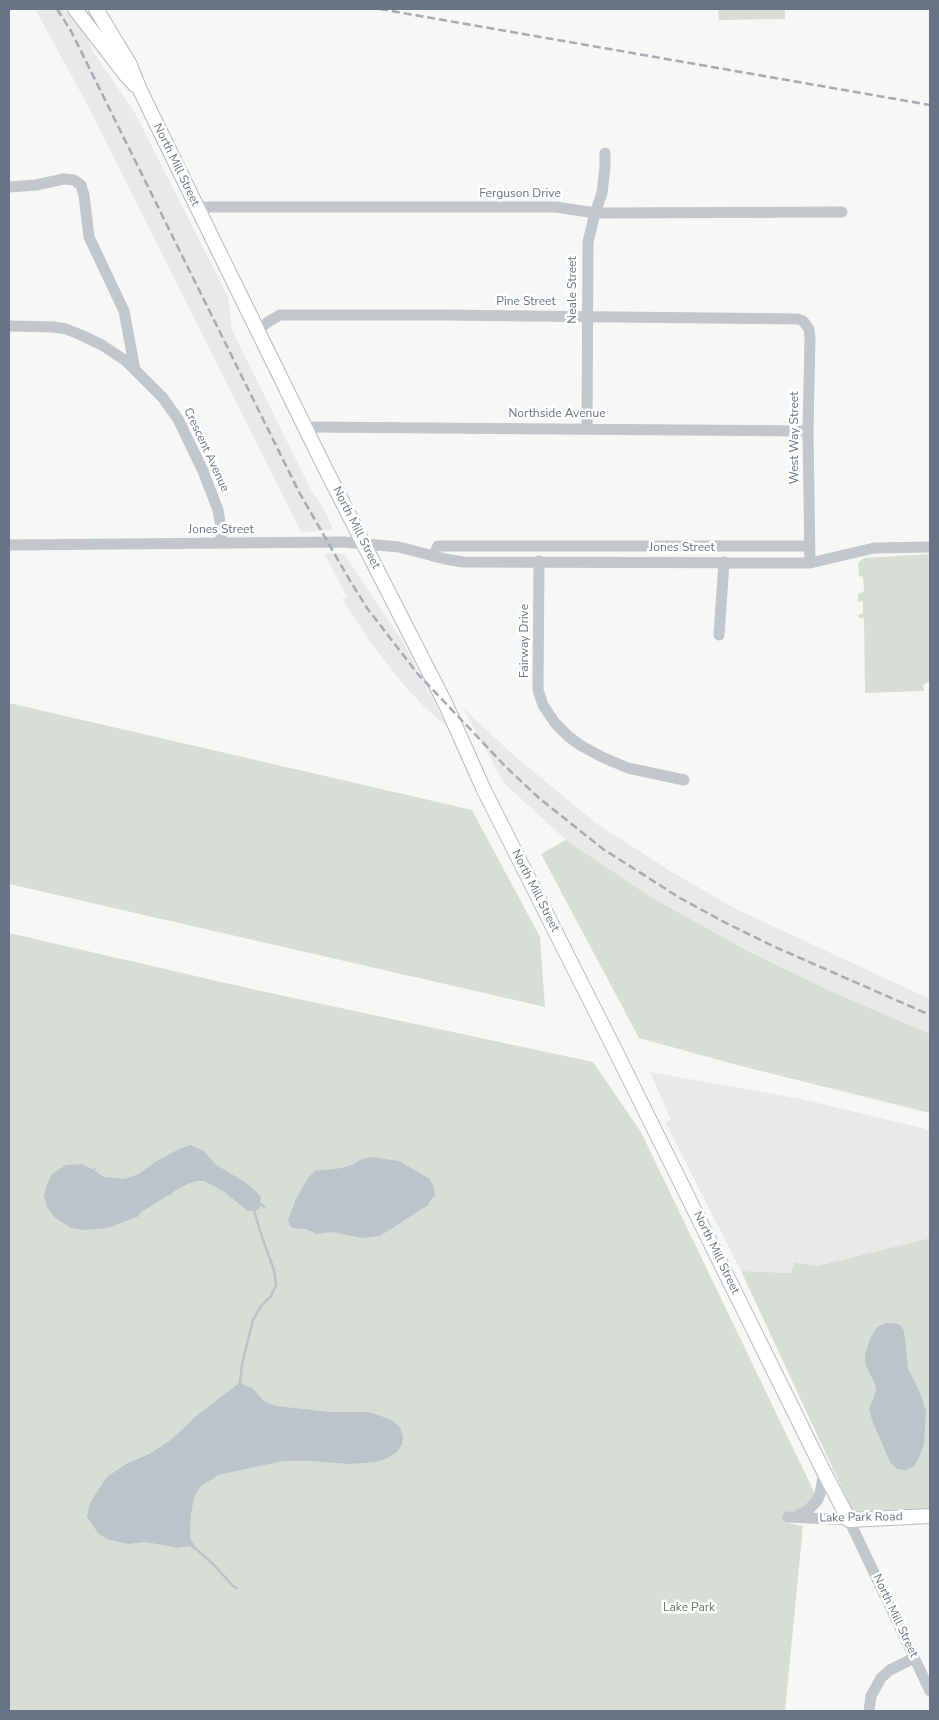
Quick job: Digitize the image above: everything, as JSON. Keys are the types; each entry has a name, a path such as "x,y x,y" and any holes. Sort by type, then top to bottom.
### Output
{"main road":[{"name":"North Mill Street","path":"75,9 125,74 140,90"},
{"name":"North Mill Street","path":"96,9 122,51 364,545 446,705 483,788 620,1059 824,1472 850,1520"},
{"name":"Lake Park Road","path":"850,1520 930,1516"}],"street":[{"name":"Neale Street","path":"587,428 588,242 594,213 602,193 605,154"},
{"path":"9,187 36,185 64,179 74,180 80,185 84,195 89,237 124,311 135,370"},
{"name":"Ferguson Drive","path":"197,207 556,207 594,213 842,212"},
{"name":"Pine Street","path":"258,330 280,315 798,319"},
{"name":"West Way Street","path":"798,319 803,321 809,329 810,338 808,431 810,562"},
{"name":"Crescent Avenue","path":"9,326 54,327 73,331 118,355 163,398 180,423 204,472 218,510 221,544"},
{"name":"Northside Avenue","path":"306,427 808,431"},
{"name":"Jones Street","path":"9,544 343,542 399,547 457,561 724,562 810,562 874,548 930,547"},
{"name":"Jones Street","path":"433,556 438,546 810,546"},
{"name":"Fairway Drive","path":"539,561 538,690 546,710 555,723 568,736 602,757 628,768 684,780"},
{"path":"720,635 724,562"},
{"name":"Lake Park Road","path":"824,1472 817,1501 808,1511 790,1518 850,1520"},
{"name":"North Mill Street","path":"850,1520 930,1691"},
{"path":"869,1711 871,1696 881,1678 890,1670 914,1658"}],"shaded area":[{"path":"35,9 66,9 88,39 94,53 135,113 228,297 232,330 311,490 324,509 333,530 301,532 87,104"},
{"path":"324,553 344,554 402,640 447,726 426,709 403,684 371,643 342,599 347,597"},
{"path":"463,708 511,753 597,824 675,874 738,910 930,999 930,1034 824,988 746,950 651,897 566,840 504,783"},
{"path":"650,1072 801,1099 930,1130 930,1238 817,1266 794,1262 791,1273 741,1271 665,1122 671,1120"},
{"path":"190,1145 204,1151 215,1164 256,1191 261,1197 260,1208 248,1211 223,1191 204,1181 190,1183 140,1213 139,1216 108,1228 84,1230 71,1228 54,1217 47,1207 44,1196 47,1184 52,1174 66,1165 82,1164 92,1169 96,1168 95,1171 104,1177 124,1179 139,1174 155,1162"},
{"path":"371,1157 399,1161 430,1179 435,1195 428,1205 380,1236 362,1238 332,1232 317,1234 306,1229 293,1228 289,1225 288,1220 296,1199 308,1178 315,1171 342,1168"},
{"path":"887,1323 899,1324 904,1331 908,1368 921,1395 926,1412 924,1444 919,1458 913,1467 905,1470 897,1469 890,1462 869,1409 876,1391 875,1384 865,1364 865,1355 870,1339 877,1327"},
{"path":"239,1383 252,1388 265,1402 276,1406 330,1412 368,1412 376,1414 391,1420 400,1427 403,1437 402,1444 397,1452 388,1458 376,1462 350,1464 283,1461 218,1475 200,1487 194,1497 190,1537 195,1546 194,1549 189,1546 178,1548 146,1542 128,1544 107,1539 98,1533 87,1517 93,1498 107,1477 126,1464 149,1454 171,1440 195,1417"}],"green space":[{"path":"718,9 785,9 785,19 719,20"},
{"path":"930,554 930,681 923,685 924,691 865,693 864,618 859,618 858,615 863,613 863,601 858,602 858,594 864,592 863,577 859,576 858,563 864,558"},
{"path":"9,703 472,810 540,937 545,1007 9,884"},
{"path":"566,840 651,897 746,950 824,988 930,1034 930,1113 737,1065 639,1038 541,854"},
{"name":"Lake Park","path":"9,933 252,989 593,1062 641,1132 816,1496 788,1523 803,1526 785,1711 9,1711"},
{"path":"930,1238 930,1511 902,1509 853,1512 741,1271 791,1273 794,1262 817,1266"}],"waterway":[{"path":"261,1204 264,1207"},
{"path":"240,1383 242,1364 253,1320 261,1306 271,1296 276,1285 274,1270 254,1211"},
{"path":"195,1548 237,1588"}],"railway":[{"path":"57,9 71,31 299,492 367,608 417,673 507,768 539,798 603,849 680,898 724,922 775,947 930,1015"},
{"path":"380,9 930,105"}]}
